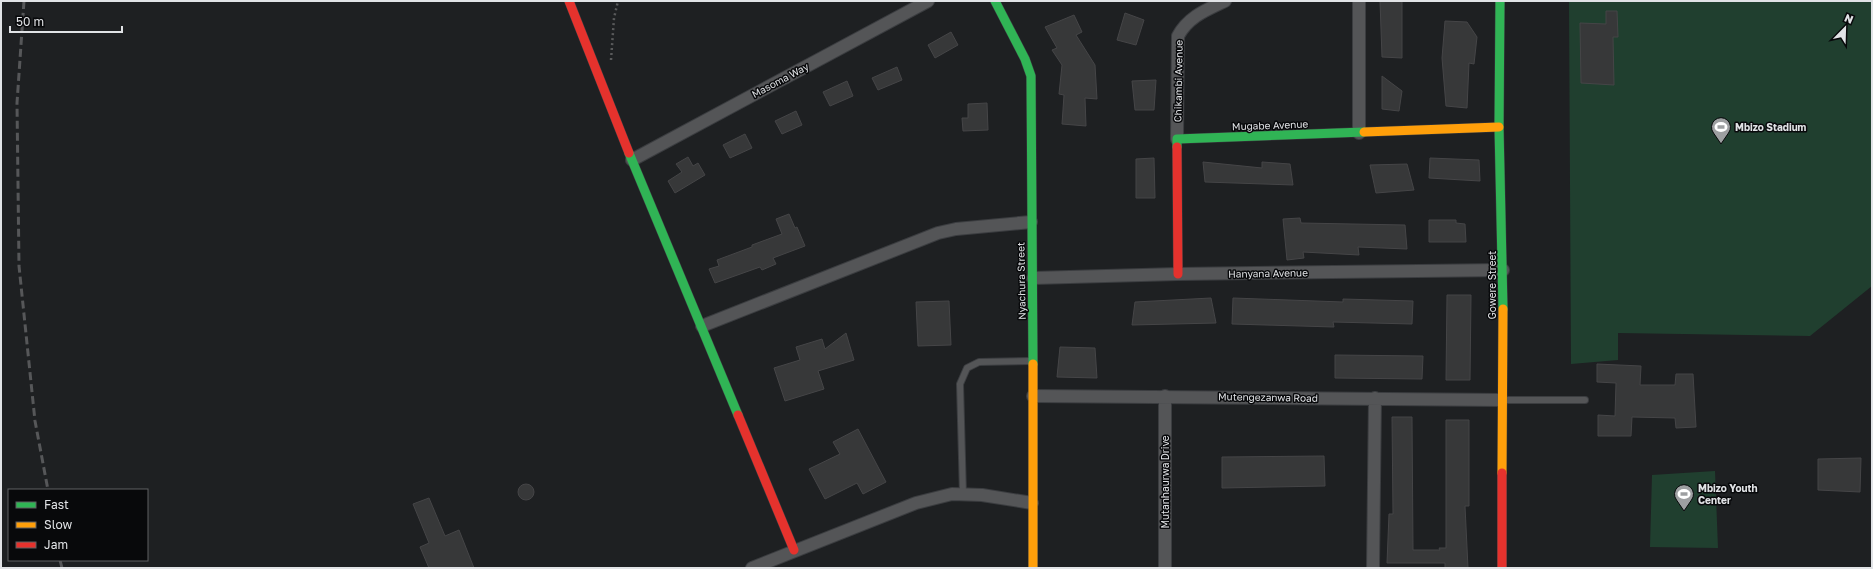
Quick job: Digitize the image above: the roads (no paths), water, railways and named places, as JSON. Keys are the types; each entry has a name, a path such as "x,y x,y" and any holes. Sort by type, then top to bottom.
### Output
{"street":[{"path":"569,1 632,160 794,550"},
{"name":"Masoma Way","path":"632,160 928,1"},
{"name":"Nyachura Street","path":"995,1 1031,76 1031,222 1034,278 1032,503 1033,568"},
{"name":"Chikambi Avenue","path":"1177,139 1178,36 1184,26 1196,16 1225,1"},
{"path":"1359,1 1359,133"},
{"name":"Gowere Street","path":"1500,1 1500,127 1503,270 1502,568"},
{"name":"Mugabe Avenue","path":"1177,139 1500,127"},
{"path":"1177,139 1178,274"},
{"path":"702,326 938,233 956,229 1031,222"},
{"name":"Hanyana Avenue","path":"1034,278 1178,274 1503,270"},
{"name":"Mutengezanwa Road","path":"1033,396 1502,400"},
{"name":"Mutanhaurwa Drive","path":"1165,396 1165,568"},
{"path":"1373,568 1375,398"},
{"path":"752,568 794,550 916,503 952,494 1032,503"}],"lane":[{"path":"963,495 960,384 967,368 979,362 1033,361"},
{"path":"1502,400 1585,400"}],"railway":[{"path":"24,1 17,103 19,266 35,421 48,489"},
{"path":"60,561 62,568"}],"place":[{"name":"Mbizo Stadium","path":"1721,144"},
{"name":"Mbizo Youth Center","path":"1684,511"}]}
